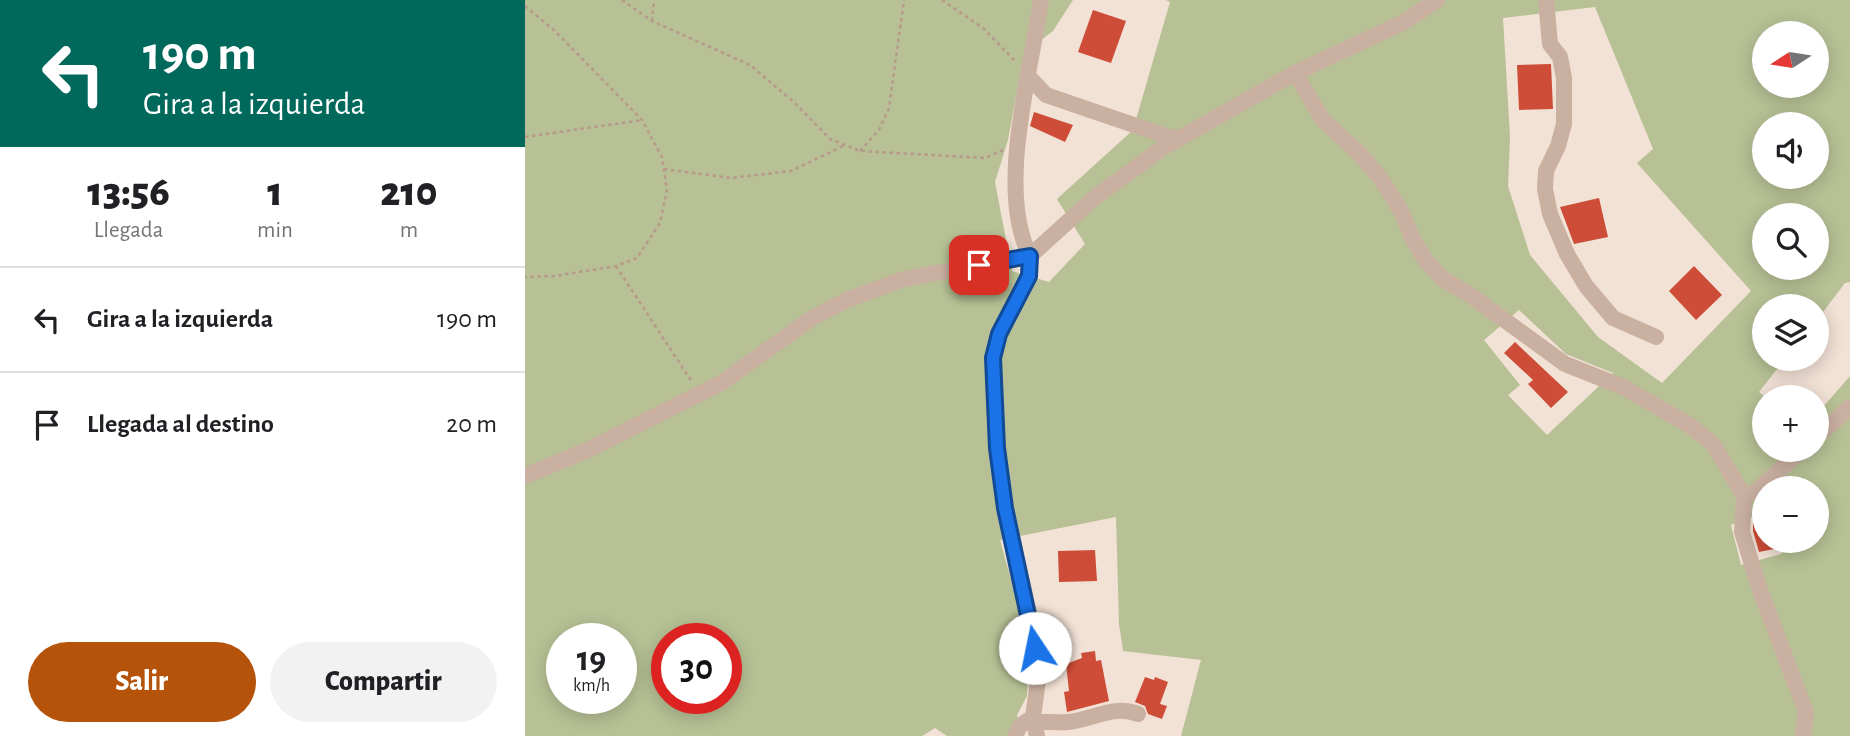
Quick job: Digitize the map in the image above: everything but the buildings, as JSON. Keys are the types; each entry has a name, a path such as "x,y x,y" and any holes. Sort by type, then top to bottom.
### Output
{"street":[{"path":"1035,725 1038,681 1036,652 1005,508 997,448 993,358 999,334 1029,276 1030,256 1021,240 1017,216 1015,144 1041,0"},
{"path":"525,476 590,449 699,393 768,352 812,318 847,300 904,279 1030,256 1094,198 1179,138 1295,73 1403,22 1437,0"},
{"path":"1546,0 1550,44 1560,57 1564,78 1564,124 1558,146 1546,171 1545,189 1550,214 1567,254 1613,318 1656,337"},
{"path":"1295,73 1323,120 1360,154 1381,179 1401,211 1414,242 1427,262 1443,279 1470,295 1565,364 1623,387 1689,425 1713,444 1744,496 1742,532 1759,587 1806,712 1804,736"},
{"path":"1029,76 1046,94 1169,137 1179,138"},
{"path":"1829,426 1850,407"},
{"path":"1744,496 1755,492 1789,462"},
{"path":"1014,736 1020,726 1094,719 1119,710 1138,714"}],"path":[{"path":"622,0 653,21 750,65 796,103 830,139 843,146 860,151 985,158 1015,144"},
{"path":"653,21 654,0"},
{"path":"860,151 879,130 889,108 904,0"},
{"path":"942,0 983,28 1029,76"},
{"path":"525,6 555,31 642,120 662,157 667,190 660,223 637,258 616,266 555,276 525,277"},
{"path":"525,137 642,120"},
{"path":"664,169 731,178 791,170 843,146"},
{"path":"616,266 699,393"}],"green space":[{"path":"525,0 1073,0 1053,31 1024,53 1008,140 995,182 1012,271 1049,282 1085,244 1057,199 1133,130 1170,2 1166,0 1850,0 1850,282 1845,283 1829,304 1829,294 1752,294 1752,371 1776,371 1765,385 1752,385 1752,462 1829,462 1829,400 1850,376 1850,736 1181,736 1201,660 1123,651 1119,624 1116,517 1000,540 1022,619 1029,657 1027,696 1017,715 1021,736 947,736 935,728 922,736 525,736","holes":["1595,7 1653,149 1637,163 1751,291 1662,383 1598,337 1530,255 1508,186 1510,137 1503,18","1519,310 1566,354 1613,373 1547,435 1508,395 1520,385 1484,340"]}],"route":[{"path":"979,265 1030,256 1029,276 999,334 993,358 997,448 1005,508 1035,648"}]}
